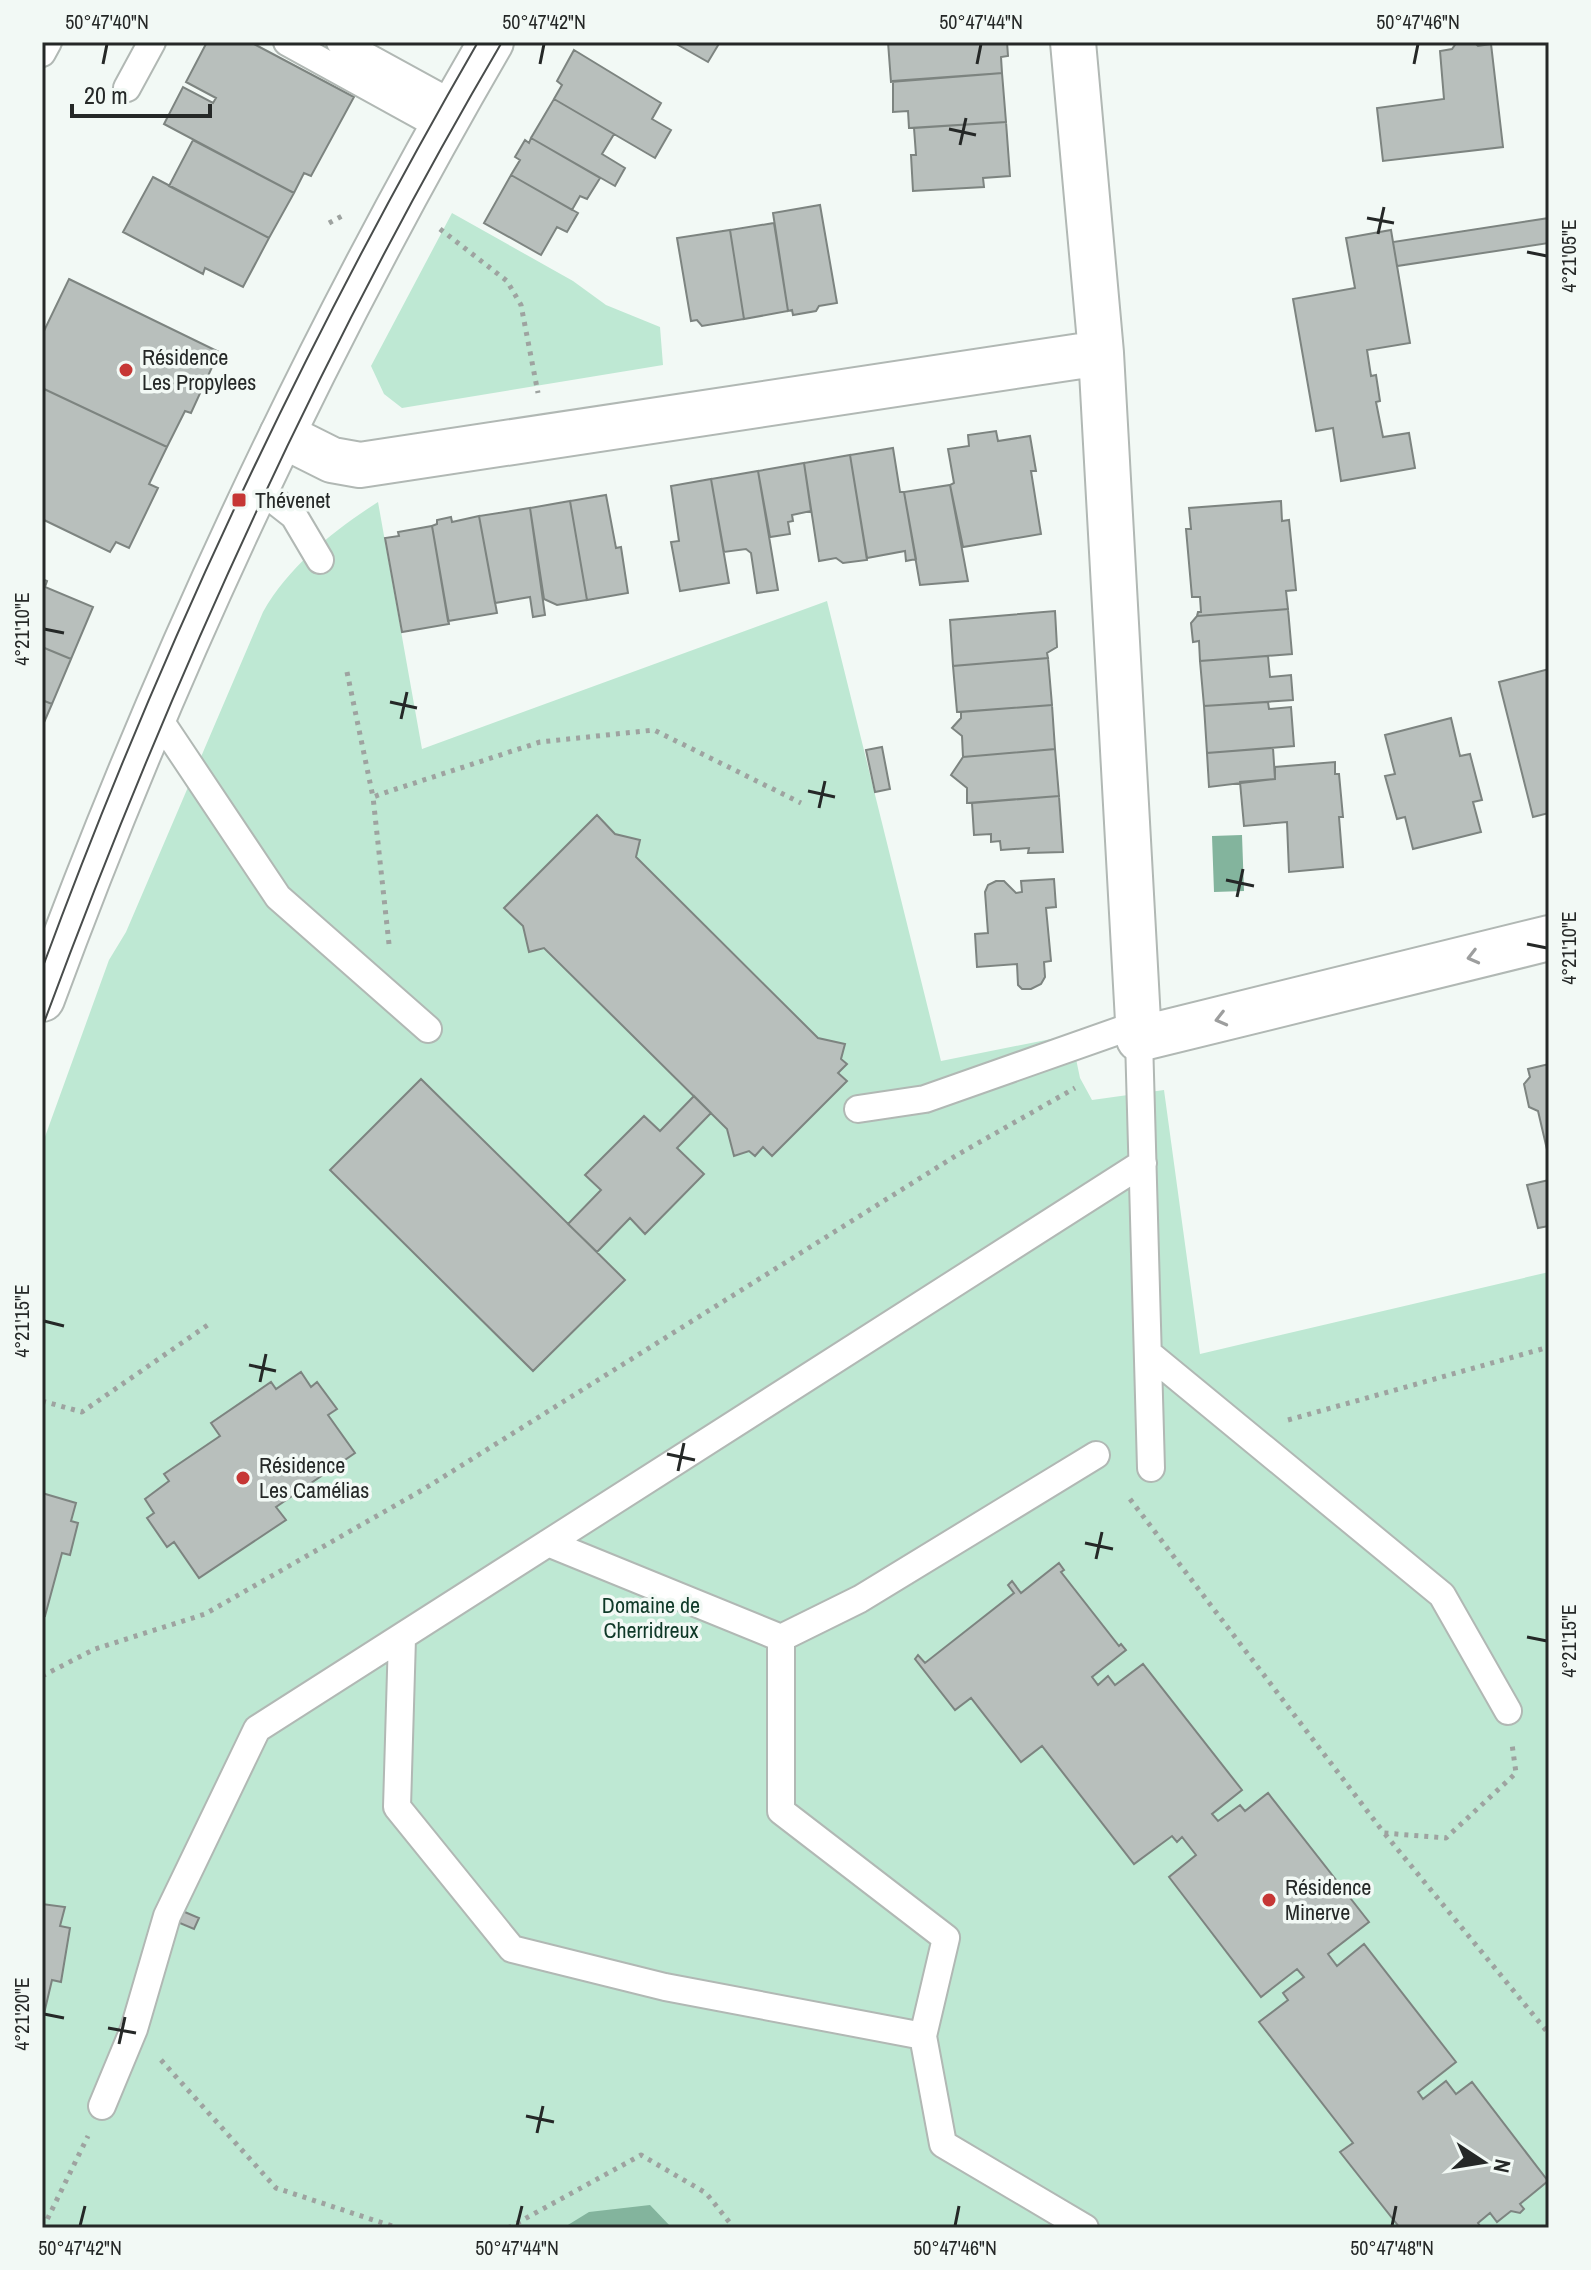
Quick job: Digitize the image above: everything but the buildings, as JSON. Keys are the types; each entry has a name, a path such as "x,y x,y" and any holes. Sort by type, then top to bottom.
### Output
{"street":[{"path":"42,999 155,713 205,596 282,435 400,202 491,42"},
{"path":"1073,42 1101,353 1139,1032 1549,938"},
{"path":"282,435 332,460 360,465 1101,353"}],"lane":[{"path":"42,53 48,42"},
{"path":"127,88 152,42"},
{"path":"287,42 449,116"},
{"path":"340,42 449,116"},
{"path":"257,487 294,516 320,560"},
{"path":"155,713 278,897 428,1029"},
{"path":"858,1109 925,1099 1139,1032 1151,1468"},
{"path":"102,2106 134,2029 167,1916 257,1729 1143,1163"},
{"path":"1148,1353 1442,1595 1508,1711"},
{"path":"548,1543 781,1638 860,1599 1096,1455"},
{"path":"402,1638 397,1807 512,1949 665,1987 923,2036"},
{"path":"781,1638 781,1811 946,1938 923,2036 943,2144 1085,2228"}],"path":[{"path":"436,226 507,281 521,305 544,436"},
{"path":"347,672 373,797 395,1000"},
{"path":"373,797 540,742 654,730 801,803"},
{"path":"42,1676 95,1649 205,1614 383,1513 944,1163 1083,1084"},
{"path":"42,1401 82,1412 212,1322"},
{"path":"1244,1433 1549,1347"},
{"path":"1096,1455 1384,1833 1549,2034"},
{"path":"1384,1833 1446,1838 1516,1773 1508,1711"},
{"path":"134,2029 276,2188 398,2228"},
{"path":"43,2228 102,2106"},
{"path":"508,2228 641,2155 706,2193 734,2228"}],"green space":[{"path":"452,213 573,281 606,305 660,327 663,365 402,408 384,394 371,366"},
{"name":"Domaine de Cherridreux","path":"378,502 422,749 827,601 941,1061 1071,1035 1080,1078 1092,1100 1164,1090 1200,1354 1549,1272 1549,2228 42,2228 42,1145 109,960 126,932 263,612 299,564"}],"shaded area":[{"path":"1242,835 1244,891 1214,892 1212,836"},
{"path":"650,2205 672,2228 563,2228 589,2212"}],"tram line":[{"path":"42,969 136,731 240,496 354,267 478,42"},
{"path":"42,1028 141,774 250,524 370,280 502,42"}],"place":[{"name":"Résidence Les Propylees","path":"126,370"},
{"name":"Thévenet","path":"239,500"},
{"name":"Résidence Les Camélias","path":"243,1478"},
{"name":"Résidence Minerve","path":"1269,1900"}]}
